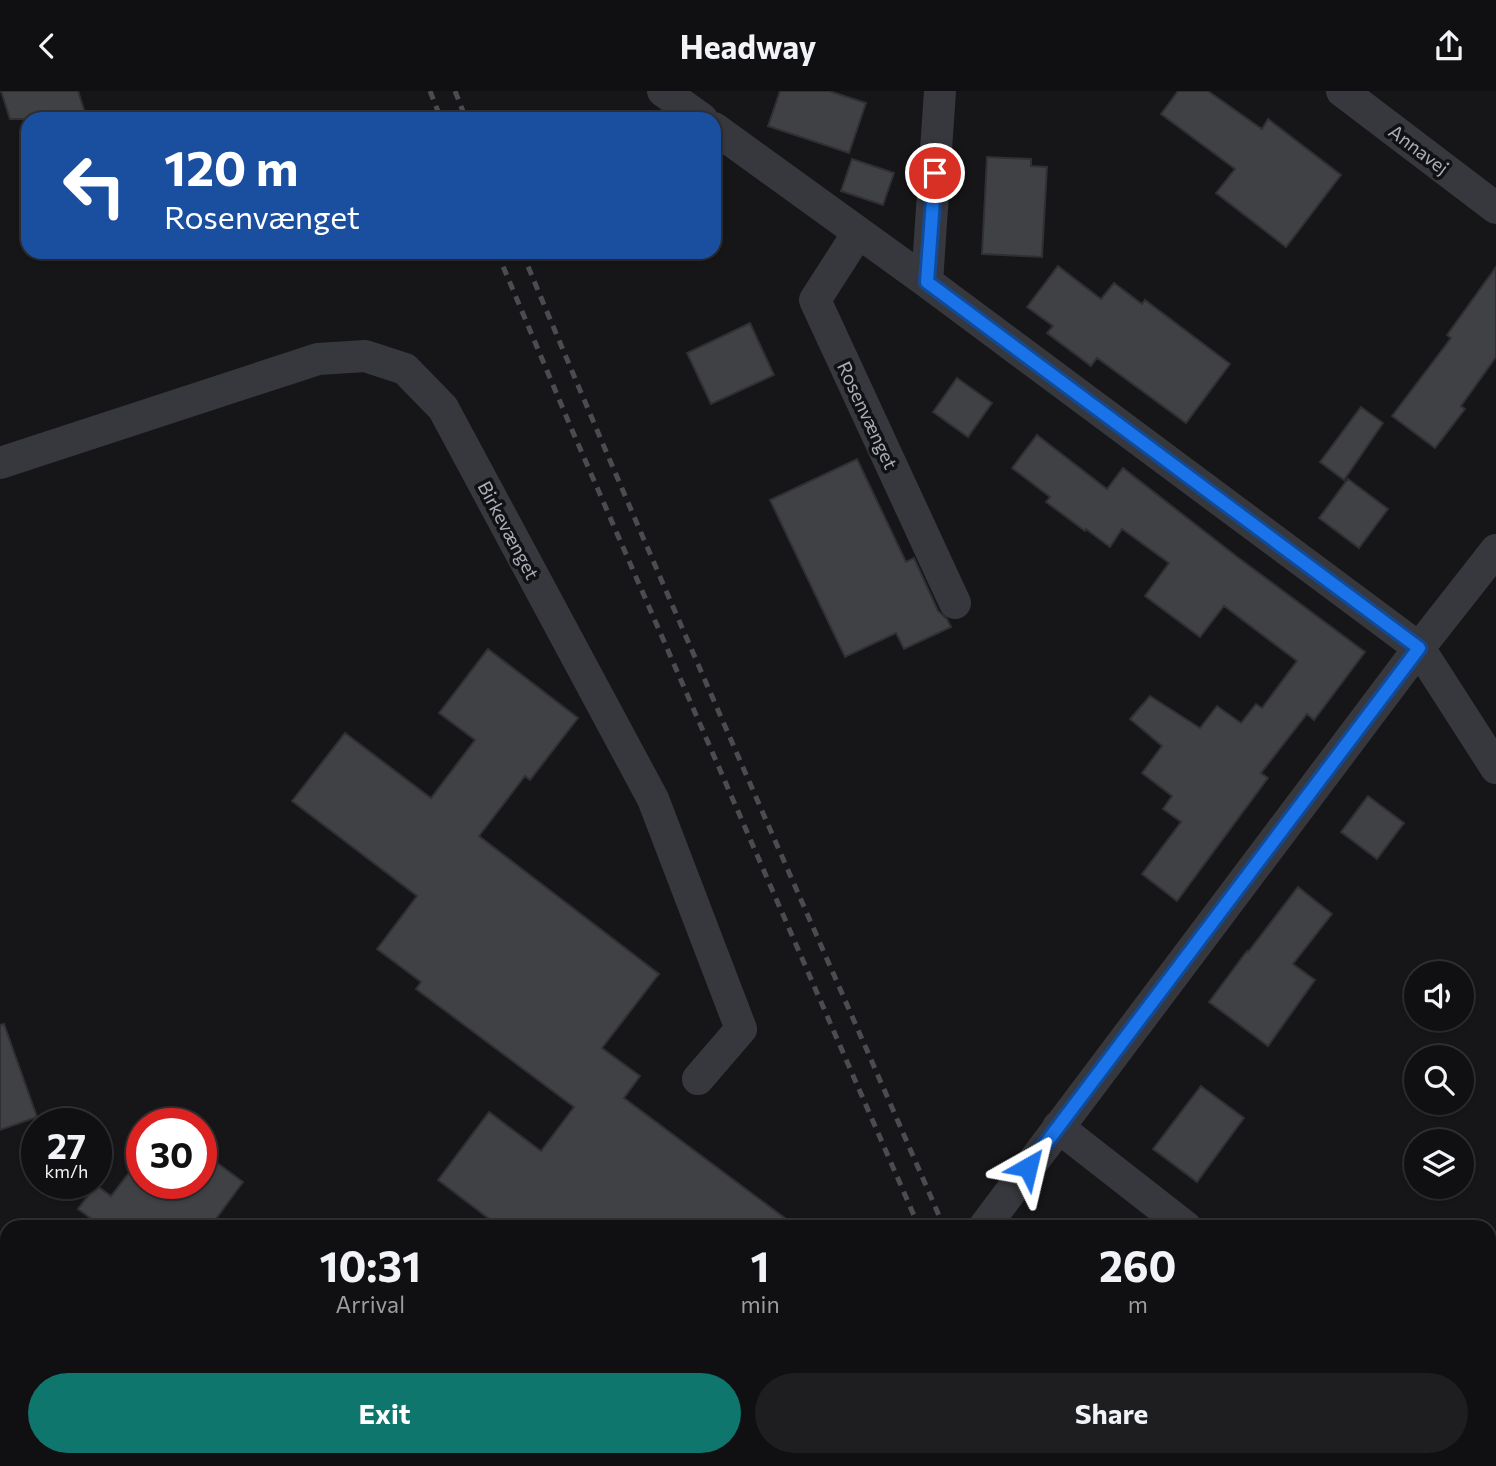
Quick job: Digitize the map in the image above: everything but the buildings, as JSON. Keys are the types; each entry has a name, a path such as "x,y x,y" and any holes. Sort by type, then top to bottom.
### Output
{"street":[{"path":"663,91 692,112"},
{"path":"927,282 940,91"},
{"name":"Annavej","path":"1342,91 1496,208"},
{"path":"721,133 927,282 1419,648 1496,768"},
{"name":"Rosenvænget","path":"858,233 815,300 955,603"},
{"name":"Birkevænget","path":"0,463 318,359 365,356 405,369 443,408 653,799 741,1029 698,1079"},
{"path":"989,1220 1419,648 1496,550"},
{"path":"1058,1127 1177,1220"}],"railway":[{"path":"430,91 438,112"},
{"path":"455,91 463,112"},
{"path":"500,259 916,1220"},
{"path":"525,259 678,619 941,1220"}],"route":[{"path":"935,173 927,282 1419,648 1028,1167"}]}
